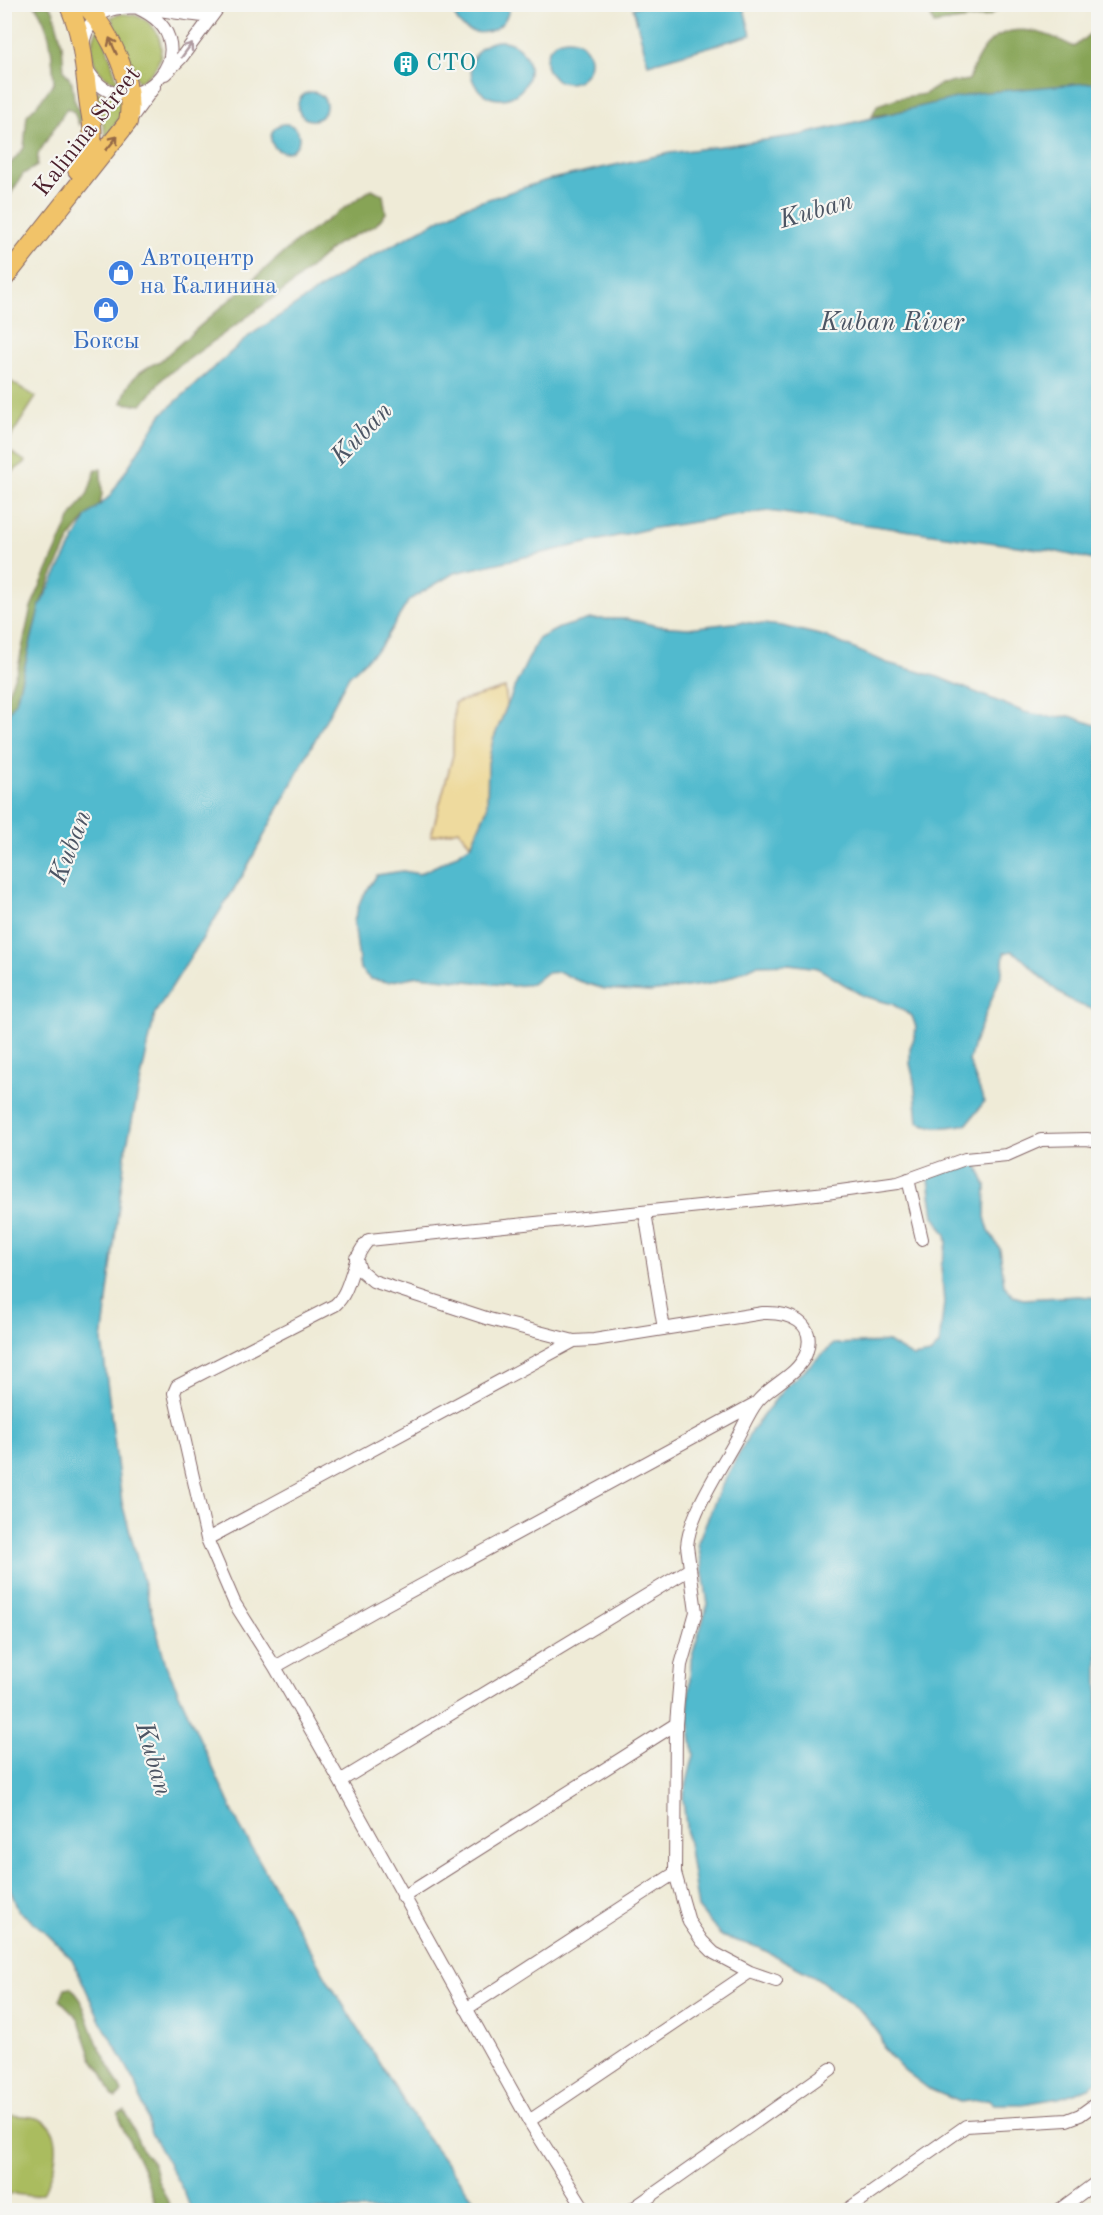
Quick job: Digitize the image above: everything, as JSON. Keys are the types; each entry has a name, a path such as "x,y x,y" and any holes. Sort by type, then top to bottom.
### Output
{"highway":[{"name":"Kalinina Street","path":"4,265 86,158 92,144 94,129 84,59 68,4"},
{"path":"91,11 111,42 130,94 128,122"},
{"name":"Kalinina Street","path":"4,279 128,122"}],"street":[{"name":"Kalinina Street","path":"128,122 158,80 182,58 221,4"},
{"path":"132,6 144,10 157,19 168,36 169,59 158,80 146,90 130,94 117,93 101,85 92,76 84,59 91,11 132,6 211,17"},
{"path":"585,2211 529,2121 340,1780 275,1667 235,1604 207,1539 174,1394 175,1389 335,1305 344,1295 362,1246 369,1240 826,1193 898,1183 965,1160 1006,1155 1041,1140 1087,1139 1098,1141"},
{"path":"908,1179 922,1239"},
{"path":"645,1212 664,1329"},
{"path":"356,1258 360,1270 373,1281 489,1319 574,1341"},
{"path":"207,1539 574,1341 778,1312 795,1318 805,1328 808,1346 806,1354 796,1369 757,1402 275,1667"},
{"path":"757,1402 699,1507 689,1530 687,1546 696,1612 681,1665 676,1724 675,1873 689,1922 702,1941 714,1953 750,1972 776,1981"},
{"path":"340,1780 690,1569"},
{"path":"403,1897 676,1724"},
{"path":"466,2009 675,1873"},
{"path":"529,2121 750,1972"},
{"path":"631,2211 831,2069"},
{"path":"847,2211 966,2126 1066,2120 1080,2115 1098,2102"},
{"path":"1059,2211 1098,2181"}],"green space":[{"path":"926,4 1005,5 989,16 934,24"},
{"path":"35,5 49,5 53,10 62,44 64,71 72,82 74,99 82,117 79,125 74,112 67,108 38,154 37,166 23,174 5,203 5,170 24,148 27,115 54,83 48,33"},
{"path":"121,14 147,21 160,40 161,52 158,63 150,74 138,82 111,17"},
{"path":"100,25 118,83 102,73 96,67 93,59 93,42"},
{"path":"1098,27 1098,85 872,116 877,105 898,98 925,94 941,84 969,80 977,60 986,46 997,36 1010,31 1024,30 1056,38 1074,47"},
{"path":"96,91 122,99 121,116 106,138"},
{"path":"372,189 383,195 386,213 376,225 337,244 291,285 164,377 142,405 122,403 127,388 140,372 160,361 297,241"},
{"path":"5,378 36,397 5,446"},
{"path":"4,447 26,462 5,477 4,477"},
{"path":"96,469 101,469 102,494 99,509 87,516 72,535 51,578 40,605 17,698 5,721 5,699 18,668 31,607 71,517 88,493"},
{"path":"71,1987 81,2000 95,2038 122,2092 116,2098 112,2095 102,2072 92,2058 78,2018 60,2000 65,1988"},
{"path":"125,2111 142,2150 154,2165 158,2181 172,2210 157,2210 143,2169 120,2122 119,2113"},
{"path":"5,2115 38,2118 49,2126 54,2134 56,2155 54,2166 42,2193 31,2196 5,2193"}],"sand":[{"path":"505,688 507,705 493,740 488,763 487,809 471,845 459,830 431,836 453,755 454,703"}],"water":[{"path":"510,4 507,16 500,25 491,31 480,33 461,26 455,17 453,5"},
{"path":"644,4 743,5 751,35 648,64 633,8"},
{"path":"568,39 584,45 590,61 584,77 568,83 552,77 546,61 552,45"},
{"path":"500,41 516,46 524,54 529,70 524,86 516,94 500,99 484,94 476,86 471,70 476,54 484,46"},
{"name":"Kuban River","path":"1098,82 1098,561 1053,551 768,511 648,529 454,573 409,600 381,646 349,676 243,875 155,1013 126,1149 102,1341 122,1503 166,1665 239,1825 330,1984 423,2132 482,2210 191,2210 185,2194 151,2133 136,2083 100,2020 72,1959 44,1931 18,1910 5,1880 4,722 17,698 40,605 87,516 110,496 161,415 249,336 356,265 461,208 547,180 670,153 801,135 977,93"},
{"path":"312,92 322,96 326,106 322,116 312,120 302,116 298,106 302,96"},
{"path":"285,124 295,128 299,138 295,148 285,152 275,148 271,138 275,128"},
{"path":"590,619 627,619 658,626 688,628 742,622 782,626 824,636 887,663 938,677 1024,712 1051,717 1070,716 1098,726 1098,1009 1074,1002 1054,988 1017,954 1011,951 1004,953 1002,973 969,1061 984,1102 967,1124 936,1127 918,1122 910,1064 910,1048 916,1027 912,1016 892,1004 863,996 818,968 789,964 756,965 709,984 650,992 604,989 560,972 546,973 532,984 513,986 418,976 388,982 370,979 360,969 354,921 361,899 377,875 403,871 419,874 448,860 471,845 487,809 488,763 493,740 538,639 559,628"},
{"path":"977,1164 986,1186 985,1217 989,1231 1000,1249 1004,1285 1013,1296 1023,1299 1079,1296 1098,1298 1098,2080 1089,2088 1059,2098 1022,2104 994,2104 988,2099 960,2102 929,2089 900,2067 884,2049 879,2033 860,2010 817,1978 760,1948 721,1936 698,1908 683,1798 694,1755 688,1713 691,1659 708,1604 698,1542 719,1491 752,1430 785,1387 834,1344 888,1342 913,1357 930,1354 939,1345 944,1303 941,1266 947,1244 946,1235 934,1216 929,1179 945,1169"}],"place":[{"name":"СТО","path":"406,64"},
{"name":"Автоцентр на Калинина","path":"121,273"},
{"name":"Боксы","path":"106,310"}],"water label":[{"name":"Kuban","path":"816,211"},
{"name":"Kuban","path":"362,434"},
{"name":"Kuban","path":"71,847"},
{"name":"Kuban","path":"153,1759"}]}
